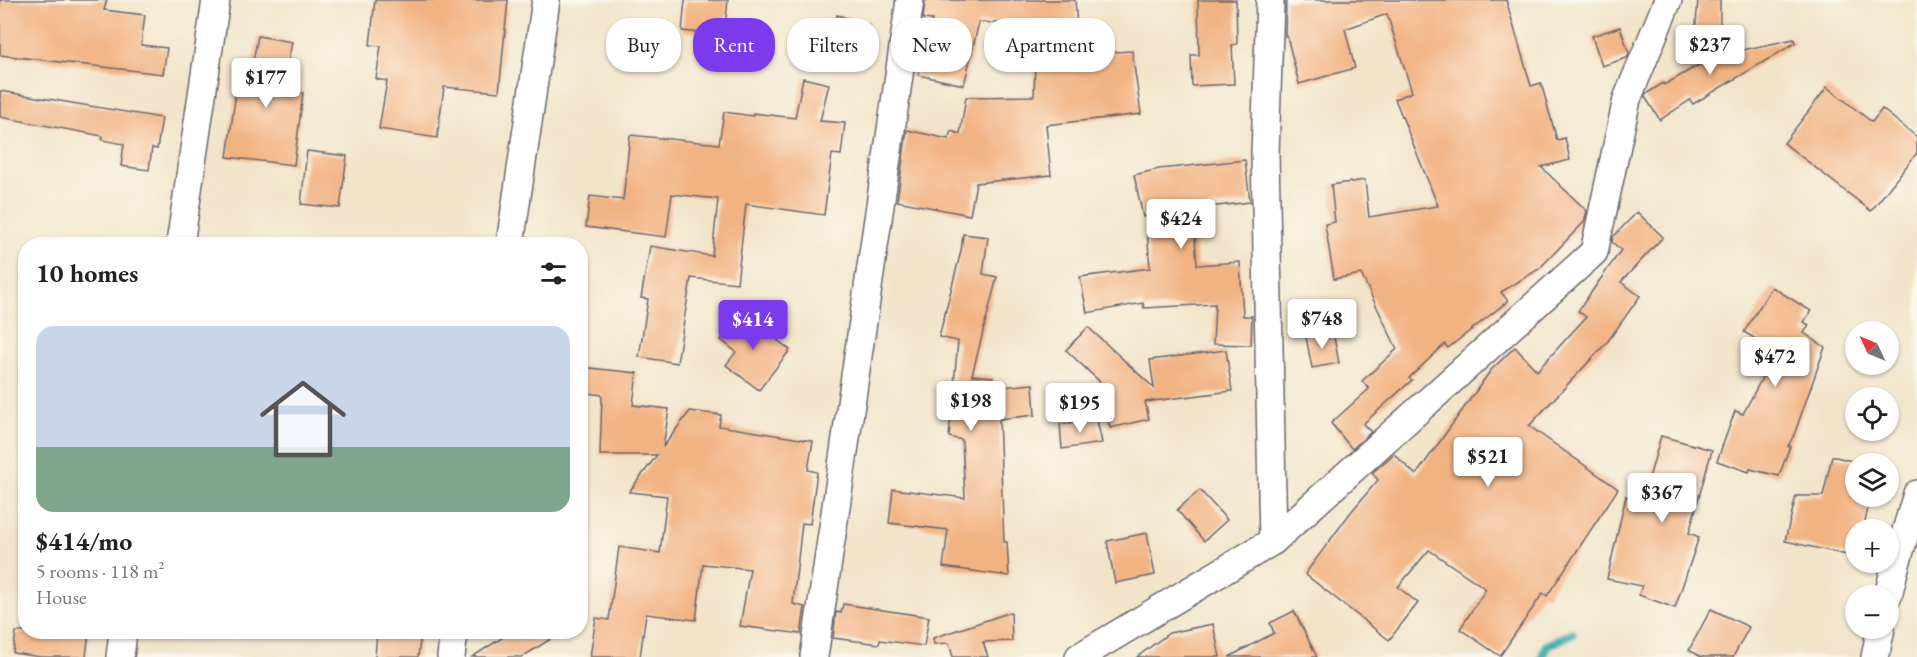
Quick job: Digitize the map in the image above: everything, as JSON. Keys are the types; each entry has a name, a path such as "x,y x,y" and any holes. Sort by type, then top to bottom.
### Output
{"street":[{"path":"181,237 216,0"},
{"path":"511,237 546,0"},
{"path":"814,657 910,0"},
{"path":"1270,0 1265,154 1273,541"},
{"path":"1079,657 1273,541 1594,252 1627,99 1668,0"},
{"path":"1891,585 1917,494"},
{"path":"120,657 122,639"},
{"path":"451,657 453,639"},
{"path":"1875,657 1879,639"}],"building":[{"path":"0,0 107,0 104,10 145,15 141,45 167,48 163,74 0,55"},
{"path":"375,0 508,0 499,92 444,87 437,138 379,129 387,81 376,79 381,46 370,45"},
{"path":"685,0 728,0 726,18 693,18 693,32 682,31"},
{"path":"925,0 1075,0 1076,18 984,18 984,22 979,22 972,51 972,18 923,18"},
{"path":"1198,0 1236,0 1237,44 1232,45 1234,84 1192,86 1191,55 1199,55"},
{"path":"1286,0 1506,0 1531,86 1541,83 1557,140 1565,138 1570,160 1541,167 1587,211 1584,222 1539,269 1501,292 1508,301 1448,348 1445,344 1409,378 1412,380 1363,424 1371,432 1352,449 1331,423 1369,389 1362,381 1397,349 1361,274 1334,279 1325,224 1335,222 1331,185 1365,180 1369,217 1438,206 1395,99 1412,92 1387,14 1345,29 1355,68 1299,84 1287,36 1285,36"},
{"path":"1698,0 1720,0 1720,25 1695,34"},
{"path":"1620,27 1629,53 1627,58 1602,66 1592,36"},
{"path":"258,36 292,42 282,91 303,93 294,165 227,157 237,85 248,86"},
{"path":"1794,39 1795,43 1693,104 1690,100 1660,120 1645,97 1663,83 1664,85 1699,65 1698,59 1722,43 1724,54"},
{"path":"1132,51 1141,114 1046,125 1051,175 976,183 970,215 897,201 907,130 948,139 951,131 960,134 966,97 1034,96 1035,72 1115,72 1115,52"},
{"path":"919,72 967,72 964,85 918,75"},
{"path":"803,78 829,84 820,121 845,123 841,155 832,154 824,215 746,204 737,283 691,278 677,363 639,357 648,299 641,298 650,246 712,256 718,199 672,194 666,237 586,227 590,196 623,200 630,135 719,144 724,112 795,118"},
{"path":"1827,87 1872,122 1882,109 1917,137 1917,153 1871,211 1784,143"},
{"path":"0,91 162,118 157,149 152,148 149,170 121,166 124,144 102,140 103,136 0,117"},
{"path":"307,151 347,156 340,208 301,204"},
{"path":"1245,160 1250,202 1193,209 1197,265 1240,262 1243,316 1252,316 1251,345 1213,344 1215,304 1144,308 1143,303 1087,313 1080,277 1150,268 1146,216 1143,217 1134,175 1159,169"},
{"path":"1637,212 1663,237 1621,282 1640,296 1608,341 1529,426 1618,489 1547,596 1543,593 1500,656 1460,629 1486,589 1429,550 1398,587 1418,603 1389,640 1305,574 1378,480 1372,473 1394,454 1416,475 1491,370 1515,347 1537,371 1586,317 1578,311 1621,250 1612,242 1613,237"},
{"path":"963,234 988,237 983,274 997,277 972,375 993,377 992,388 1033,384 1035,415 999,419 1004,542 1007,542 1009,576 943,567 948,530 889,523 893,489 965,498 962,440 949,437 958,341 939,337 961,251"},
{"path":"1772,287 1811,311 1804,322 1809,325 1804,333 1825,347 1779,476 1750,469 1749,472 1717,461 1735,411 1743,414 1776,351 1744,332"},
{"path":"742,313 790,350 759,390 726,365 736,352 721,340"},
{"path":"1088,327 1154,388 1150,360 1226,350 1232,391 1145,402 1149,419 1110,428 1099,381 1066,350"},
{"path":"1333,332 1339,363 1312,368 1306,337"},
{"path":"588,368 637,373 633,405 669,409 663,447 690,411 721,415 719,426 813,441 808,470 817,472 810,524 802,523 793,604 805,607 801,634 740,626 750,569 703,564 696,620 646,614 640,657 590,657 596,618 609,620 619,547 660,553 667,496 629,492 657,455 600,455 602,395 588,393"},
{"path":"1097,420 1102,443 1062,449 1060,424"},
{"path":"1661,436 1712,450 1689,533 1699,537 1675,608 1639,595 1642,586 1607,579 1626,496 1641,506"},
{"path":"1832,456 1845,459 1845,507 1868,507 1866,519 1845,519 1845,555 1785,541 1796,496 1823,496"},
{"path":"1200,490 1227,520 1204,541 1177,510"},
{"path":"1147,533 1155,575 1115,583 1107,541"},
{"path":"843,604 929,617 924,646 880,640 879,644 833,638 836,612 841,613"},
{"path":"1711,609 1749,627 1733,657 1701,657 1689,650"},
{"path":"1294,611 1317,657 1229,657 1274,633 1270,623"},
{"path":"1011,612 1012,641 983,642 988,657 953,657 949,643 934,644 933,638"},
{"path":"1213,624 1220,657 1137,657 1169,633"},
{"path":"16,632 18,632 18,639 88,639 86,657 41,657 13,653"},
{"path":"376,639 420,639 418,657 375,657"},
{"path":"500,639 551,639 522,657 472,657"}],"waterway":[{"path":"1542,657 1546,646 1572,633"}]}
